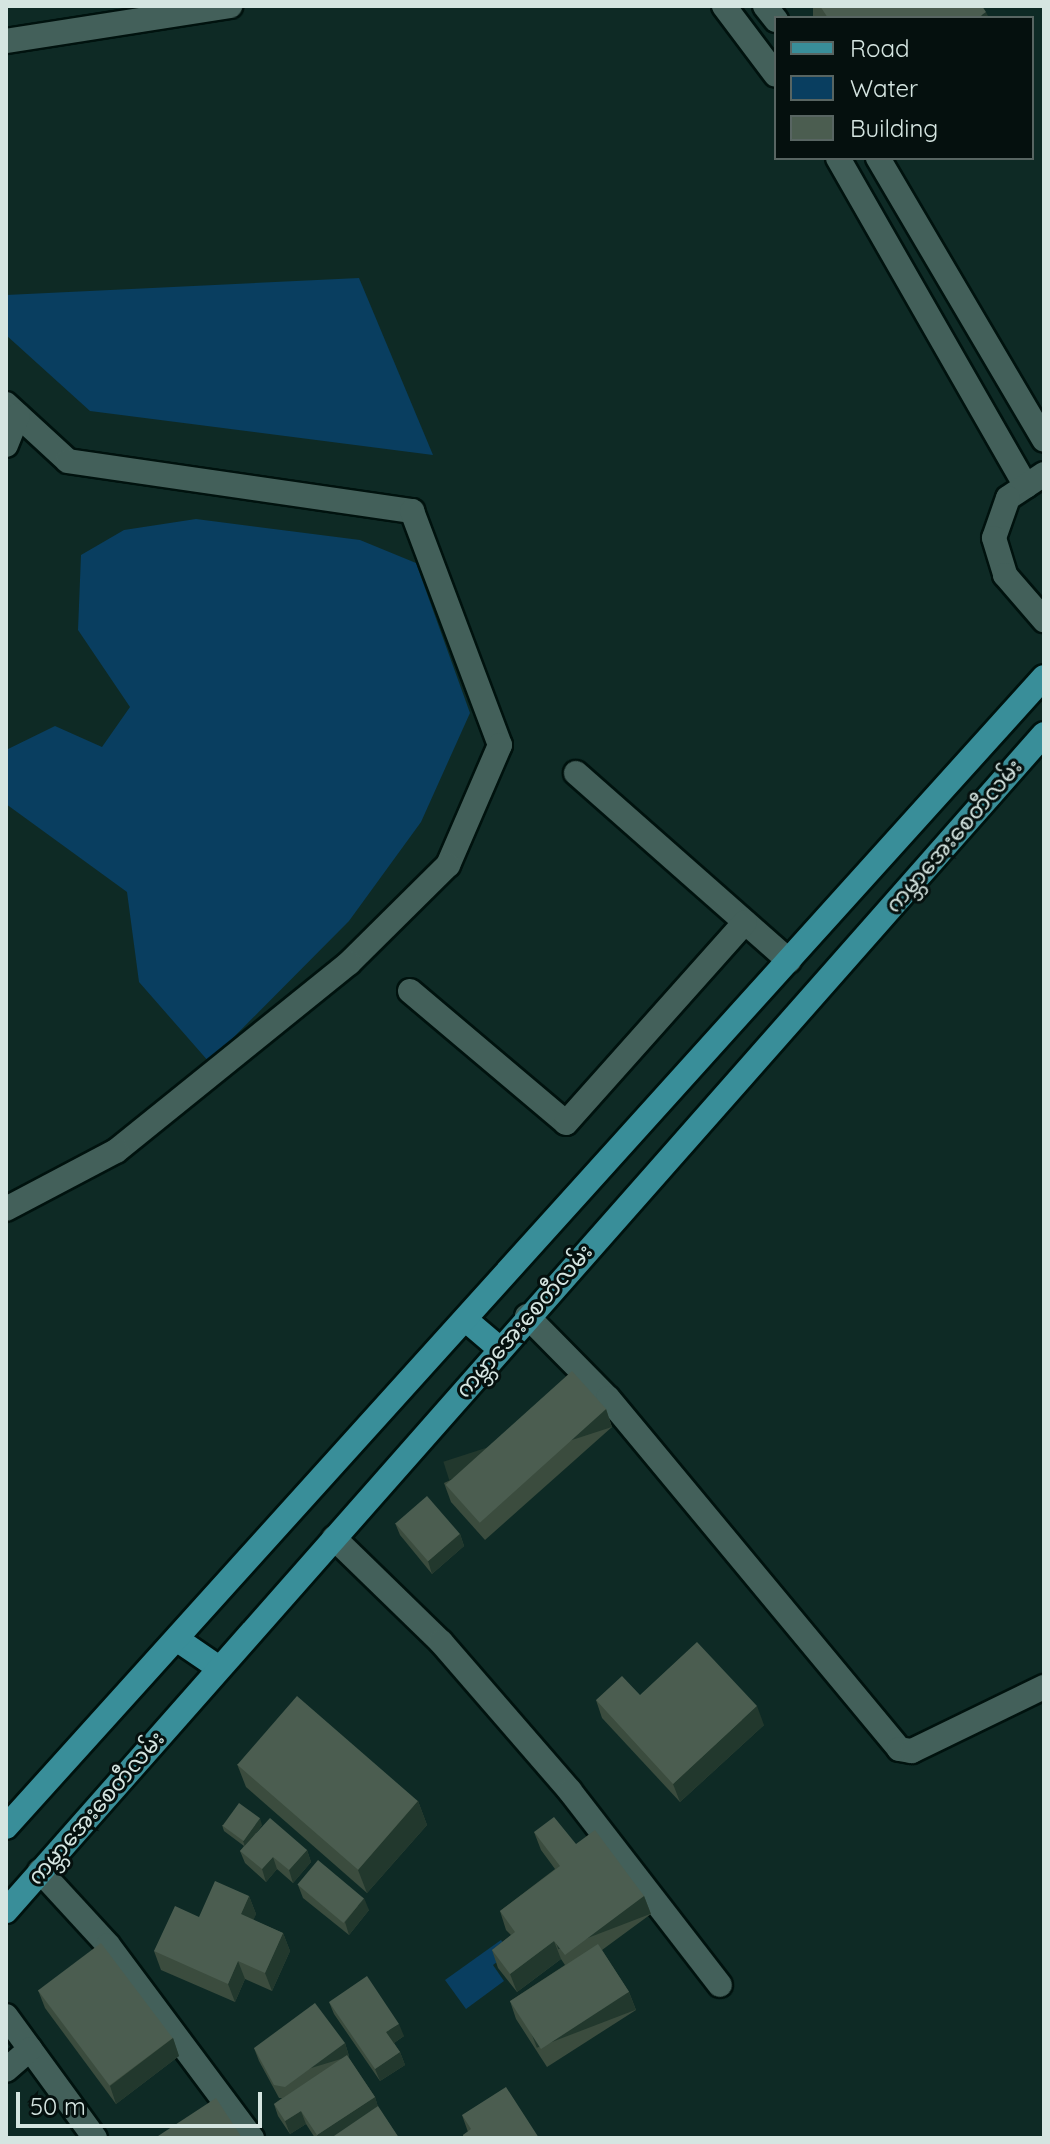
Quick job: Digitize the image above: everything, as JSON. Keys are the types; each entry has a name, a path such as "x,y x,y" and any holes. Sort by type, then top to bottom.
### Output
{"main road":[{"name":"ကမ္ဘာအေးစေတီလမ်း","path":"6,1827 1044,677"},
{"name":"ကမ္ဘာအေးစေတီလမ်း","path":"6,1911 527,1316 1044,734"},
{"path":"809,939 837,968"},
{"path":"466,1320 500,1349"},
{"path":"178,1640 219,1668"}],"street":[{"path":"6,41 230,6"},
{"path":"724,6 774,72"},
{"path":"839,160 1035,480 1008,498 994,538 1005,575 1044,620"},
{"path":"879,160 1044,440"},
{"path":"6,445 12,409"},
{"path":"6,1209 116,1151 349,963 448,865 500,745 412,511 68,461 12,409"},
{"path":"576,773 789,961"},
{"path":"410,991 566,1123 745,922"},
{"path":"527,1316 608,1398 899,1749 912,1751 1044,1687"},
{"path":"334,1538 441,1642 570,1791 720,1985"},
{"path":"40,1871 108,1945 252,2138"},
{"path":"6,2016 95,2138"},
{"path":"6,2070 30,2049"}],"water":[{"path":"359,278 433,455 90,411 6,335 6,295"},
{"path":"196,519 360,540 416,563 470,713 421,822 349,921 209,1062 139,982 127,892 6,804 6,750 55,726 102,747 130,707 78,630 81,555 124,530"},
{"path":"501,1940 510,1952 493,1965 504,1981 466,2009 445,1980"}],"building":[{"path":"820,6 982,6 986,12 981,16 827,16"},
{"path":"572,1371 606,1409 480,1523 446,1485"},
{"path":"427,1496 460,1534 428,1561 395,1524"},
{"path":"697,1642 757,1706 673,1784 596,1700 622,1676 640,1695"},
{"path":"297,1696 418,1801 358,1870 237,1765"},
{"path":"239,1803 260,1818 244,1841 223,1826"},
{"path":"554,1817 576,1844 595,1830 644,1896 565,1955 554,1941 510,1974 492,1950 515,1932 500,1911 560,1866 534,1832"},
{"path":"270,1818 307,1850 289,1870 273,1857 262,1869 240,1851"},
{"path":"318,1860 364,1899 343,1923 297,1885"},
{"path":"215,1881 249,1896 241,1914 283,1933 265,1973 238,1961 228,1984 154,1951 175,1906 199,1917"},
{"path":"101,1943 173,2038 110,2086 38,1991"},
{"path":"598,1944 629,1992 541,2049 510,2001"},
{"path":"367,1976 399,2024 386,2032 400,2052 375,2069 329,2002"},
{"path":"315,2003 345,2043 285,2087 274,2085 254,2048"},
{"path":"347,2055 375,2097 317,2135 301,2111 285,2121 274,2104"},
{"path":"506,2087 539,2138 464,2138 463,2135 471,2129 462,2115"},
{"path":"216,2098 242,2138 155,2138"},
{"path":"378,2106 399,2138 331,2138"}]}
